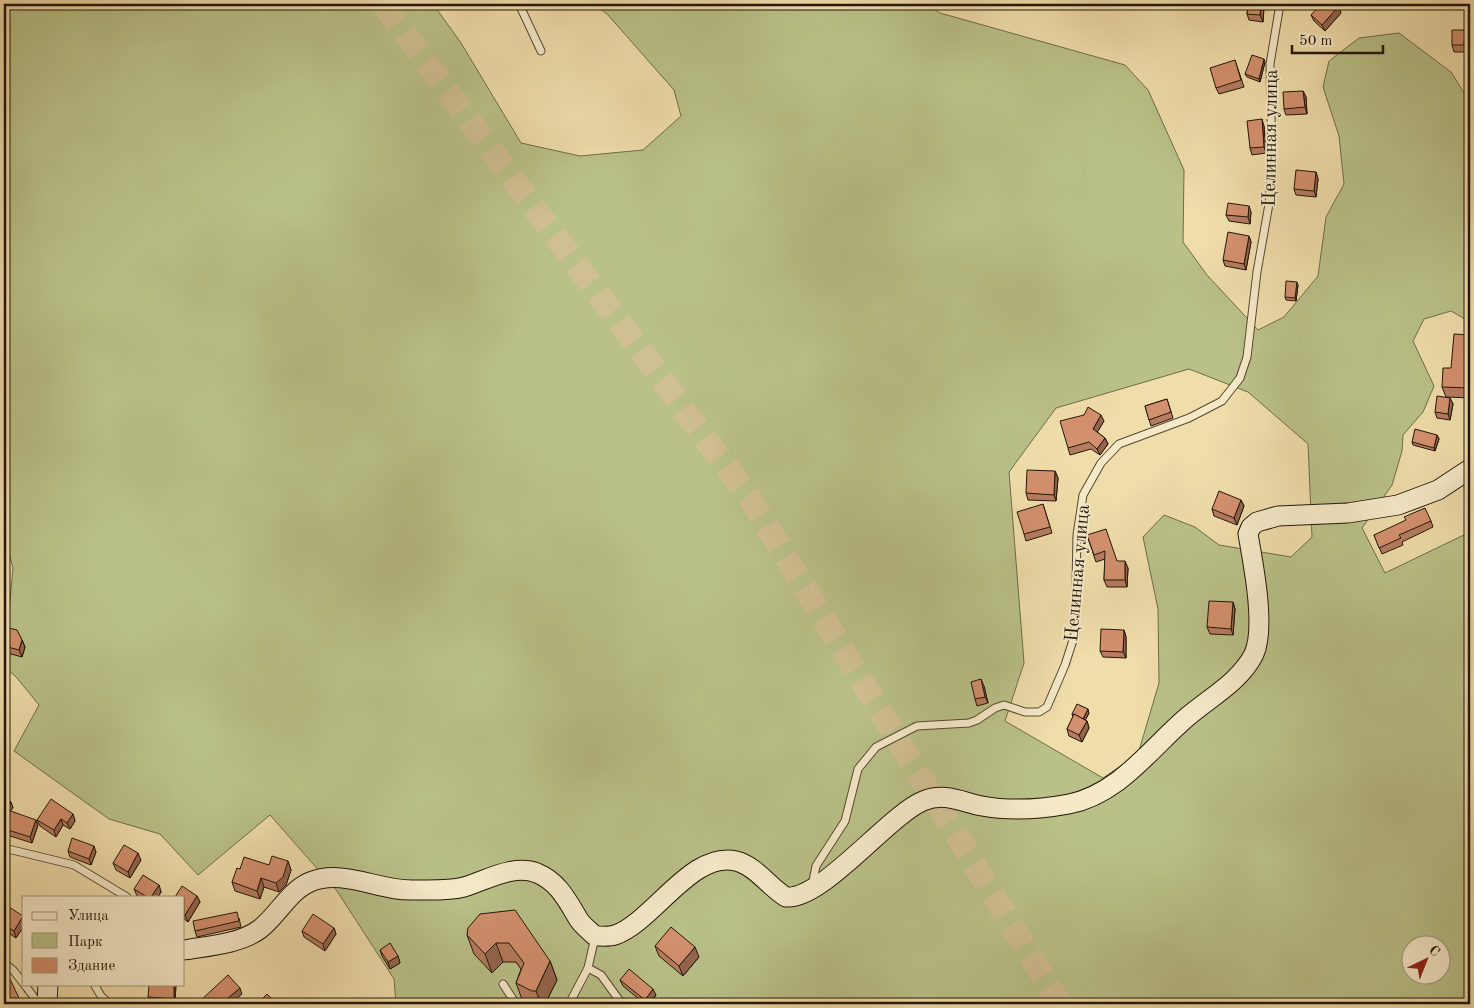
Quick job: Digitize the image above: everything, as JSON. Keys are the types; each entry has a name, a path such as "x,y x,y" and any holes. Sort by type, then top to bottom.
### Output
{"street":[{"path":"185,950 229,942 259,930 293,894 308,883 322,878 338,878 412,890 463,887 494,874 526,871 537,873 553,883 570,901 580,922 595,936 614,935 630,926 702,867 720,860 737,861 754,871 786,897 792,897 812,888 869,844 908,809 924,800 952,798 982,806 1009,808 1056,806 1087,799 1116,782 1154,751 1184,720 1238,677 1254,652 1258,621 1255,579 1248,534 1251,527 1257,522 1278,516 1348,513 1398,505 1438,490 1470,468"},
{"path":"47,1004 48,986"}],"lane":[{"path":"519,4 541,51"},
{"name":"Целинная улица","path":"812,888 816,866 845,821 858,769 876,747 917,726 968,723 1004,705 1025,712 1039,712 1047,706 1065,665 1075,634 1075,566 1079,519 1083,495 1101,463 1119,444 1189,418 1222,401 1240,378 1247,357 1257,272 1269,204 1272,169 1270,64 1280,4"},
{"path":"4,848 74,865 125,896"},
{"path":"570,1004 588,968 595,936"},
{"path":"4,963 14,970 22,981"},
{"path":"588,968 601,974 622,1004"},
{"path":"503,984 516,1004"},
{"path":"26,986 39,1004"},
{"path":"95,986 101,996 110,1004"}],"green space":[{"path":"4,4 433,4 461,43 521,143 580,156 643,150 681,116 674,90 608,15 595,4 927,4 940,13 1125,65 1148,90 1184,170 1183,242 1207,275 1258,330 1284,317 1318,276 1326,217 1344,184 1339,136 1323,87 1329,61 1359,38 1399,33 1451,72 1470,103 1470,322 1451,311 1424,319 1413,341 1434,386 1423,412 1403,435 1402,451 1392,485 1362,528 1385,573 1470,532 1470,1004 396,1004 394,979 337,891 270,815 198,875 160,834 109,819 14,751 39,705 17,678 4,666 13,568 4,534","holes":["1189,369 1248,392 1308,444 1312,537 1291,557 1219,545 1195,527 1164,515 1143,537 1158,609 1159,683 1138,754 1103,778 1005,721 1024,663 1009,472 1056,408"]}],"building":[{"path":"1248,4 1261,4 1260,15 1247,14"},
{"path":"1321,4 1336,4 1339,6 1322,25 1311,15"},
{"path":"1463,4 1470,4 1470,22"},
{"path":"1452,30 1470,30 1470,39 1464,41 1464,45 1452,45"},
{"path":"1252,55 1264,59 1259,79 1245,74"},
{"path":"1235,60 1241,80 1216,88 1210,68"},
{"path":"1303,91 1305,107 1284,109 1283,92"},
{"path":"1262,119 1264,147 1250,148 1247,121"},
{"path":"1296,170 1316,172 1314,191 1294,189"},
{"path":"1228,203 1249,206 1248,217 1226,215"},
{"path":"1228,232 1249,236 1244,264 1223,260"},
{"path":"1286,281 1297,282 1295,298 1285,297"},
{"path":"1454,334 1470,335 1470,388 1442,387 1443,368 1451,368"},
{"path":"1437,396 1450,398 1448,414 1435,412"},
{"path":"1167,399 1171,412 1149,420 1145,406"},
{"path":"1088,407 1101,415 1093,429 1105,438 1097,449 1089,442 1068,448 1060,421 1084,415"},
{"path":"1415,429 1437,435 1434,448 1412,442"},
{"path":"1027,470 1055,471 1054,495 1026,493"},
{"path":"1219,491 1241,500 1234,518 1212,509"},
{"path":"1043,504 1050,527 1024,534 1017,512"},
{"path":"1425,508 1431,521 1399,535 1401,538 1379,548 1374,535 1406,520 1404,517"},
{"path":"1106,529 1117,561 1125,561 1125,580 1104,580 1105,551 1094,555 1087,535"},
{"path":"1209,601 1233,602 1231,629 1207,627"},
{"path":"4,627 17,630 22,640 19,650 4,646"},
{"path":"1101,629 1124,630 1123,652 1100,651"},
{"path":"981,679 985,697 975,699 971,682"},
{"path":"1077,704 1088,709 1083,719 1072,714"},
{"path":"1074,714 1087,721 1079,735 1067,729"},
{"path":"4,797 11,802 5,809 36,820 30,837 5,829 4,832"},
{"path":"51,799 73,814 67,823 61,819 54,830 37,820"},
{"path":"72,838 94,846 89,859 68,851"},
{"path":"124,845 138,853 128,872 113,863"},
{"path":"272,856 288,861 283,877 276,883 261,878 257,891 232,882 237,868 240,869 244,857 269,865"},
{"path":"143,875 159,885 152,896 145,896 134,889"},
{"path":"182,886 197,896 185,915 185,896 176,896"},
{"path":"9,907 22,915 22,918 14,931 4,925 4,916"},
{"path":"515,910 550,961 536,991 516,983 524,963 509,943 496,943 485,954 467,935 468,928 480,914"},
{"path":"237,912 239,921 195,931 193,921"},
{"path":"313,914 334,928 323,944 302,931"},
{"path":"671,927 695,947 679,966 655,946"},
{"path":"390,943 398,956 388,962 380,950"},
{"path":"629,969 653,989 645,1000 620,980"},
{"path":"228,975 240,988 221,1004 203,1004 200,1001"},
{"path":"10,979 19,998 4,1004 4,982"},
{"path":"149,986 174,986 174,999 148,997"},
{"path":"267,994 277,1004 257,1004"}],"tunnel":[{"path":"383,4 749,497 1060,1004"}]}
